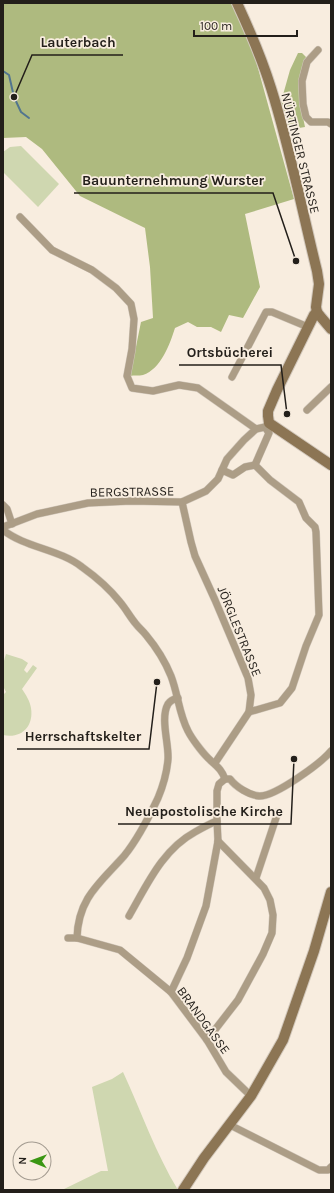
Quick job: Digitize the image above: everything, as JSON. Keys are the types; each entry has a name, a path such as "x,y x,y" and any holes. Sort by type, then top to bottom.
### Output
{"street":[{"name":"NÜRTINGER STRASSE","path":"238,3 272,89 319,284 316,307 317,312 314,315 274,396 268,411 267,425"},
{"path":"318,50 307,62 302,81 303,104 306,117 311,122 328,122 331,124"},
{"path":"20,217 52,250 92,270 116,288 131,304 134,319 132,349 127,376 132,388 153,391 179,385 198,388 256,429 267,425"},
{"path":"232,377 266,312 272,312 308,327"},
{"path":"317,312 331,329"},
{"path":"307,410 331,387"},
{"path":"267,425 331,465"},
{"path":"255,465 269,433 267,425"},
{"name":"BERGSTRASSE","path":"3,528 37,514 88,503 131,501 182,502 206,491 218,479 226,459 256,429"},
{"path":"222,470 232,475 245,467 255,465"},
{"path":"249,712 280,703 292,688 306,646 319,615 315,527 306,518 299,502 270,480 255,465"},
{"name":"JÖRGLESTRASSE","path":"182,502 190,542 195,556 214,596 248,678 251,695 249,712 215,763"},
{"path":"3,505 7,509 12,524"},
{"path":"3,528 8,534 25,542 65,556 81,566 106,586 121,603 136,625 145,633 162,657 171,674 188,732 208,758 222,771 225,779"},
{"path":"77,938 77,927 82,907 100,880 124,855 143,826 158,798 163,784 168,758 165,718 166,711 168,704 172,700 178,698"},
{"path":"171,992 187,958 206,906 218,840 217,791 219,784 225,779 230,779 233,784 252,794 260,796 268,794 288,784 325,759 331,751"},
{"path":"256,878 278,812"},
{"path":"129,916 156,869 171,850 193,832 217,821"},
{"path":"207,1040 238,1000 263,954 272,933 273,915 270,900 264,888 218,840"},
{"path":"183,1190 204,1158 251,1096 283,1040 314,951 331,892"},
{"name":"BRANDGASSE","path":"68,938 77,938 120,950 171,992 207,1040 226,1072 251,1096"},
{"path":"230,1125 319,1170 328,1170 331,1167"}],"green space":[{"path":"3,3 231,3 253,50 294,199 245,214 260,287 243,318 229,315 221,332 211,327 197,327 188,322 175,328 160,362 149,372 143,375 130,376 141,322 153,318 150,267 145,228 80,196 42,149 26,137 3,138"},
{"path":"298,53 302,53 306,57 303,65 301,82 302,109 305,127 293,129 288,126 281,102 290,70"},
{"path":"21,146 59,184 38,207 3,172 3,152 10,147"},
{"path":"6,654 22,659 28,663 24,670 27,673 33,665 37,668 22,689 28,698 30,705 31,715 28,726 21,733 9,736 3,735 3,695 6,692 2,674"},
{"path":"123,1072 156,1147 178,1190 62,1190 101,1171 108,1171 92,1087 112,1079"}],"waterway":[{"path":"3,71 9,75 14,97 21,112 29,118"}],"place":[{"name":"Lauterbach","path":"14,97"},
{"name":"Bauunternehmung Wurster","path":"296,261"},
{"name":"Ortsbücherei","path":"287,414"},
{"name":"Herrschaftskelter","path":"157,682"},
{"name":"Neuapostolische Kirche","path":"294,759"}]}
